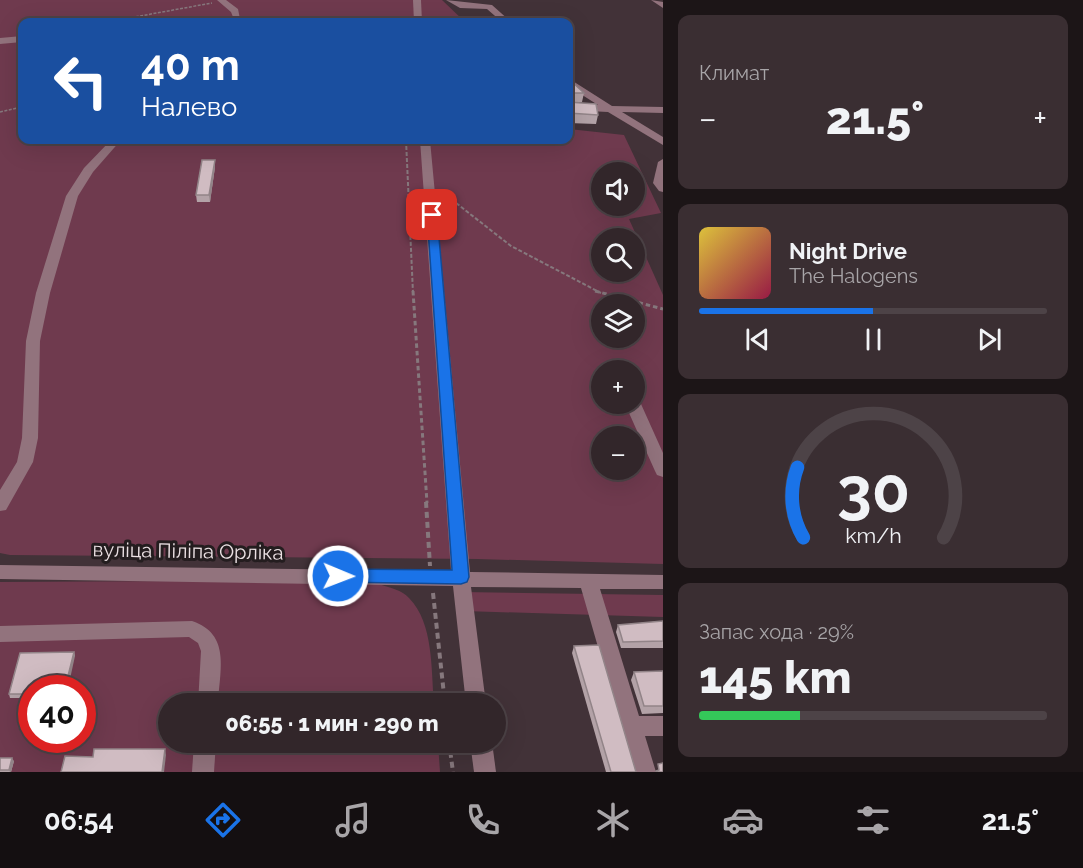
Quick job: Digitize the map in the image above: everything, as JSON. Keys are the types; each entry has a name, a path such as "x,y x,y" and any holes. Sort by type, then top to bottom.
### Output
{"street":[{"path":"224,0 235,11 236,18"},
{"path":"417,0 418,18"},
{"path":"450,0 460,6 489,7 502,18"},
{"path":"655,0 663,6"},
{"path":"0,41 18,39"},
{"path":"573,85 663,142"},
{"path":"573,107 663,110"},
{"path":"647,132 663,118"},
{"path":"0,506 25,462 30,438 33,341 43,293 72,196 88,170 112,144"},
{"path":"425,144 461,577 475,693"},
{"path":"663,162 659,183 663,189"},
{"path":"637,414 663,471"},
{"name":"вуліца Піліпа Орліка","path":"0,572 461,577 588,580 661,586"},
{"path":"588,580 645,772"},
{"path":"0,634 192,629 206,638 211,651 208,693"},
{"path":"632,726 663,726"},
{"path":"203,772 204,753"},
{"path":"482,753 485,772"}],"path":[{"path":"128,18 224,0"},
{"path":"0,112 18,108"},
{"path":"406,144 408,221 422,397 431,577 444,693"},
{"path":"428,183 466,209 511,246 594,291 663,309"},
{"path":"450,753 453,772"}],"shaded area":[{"path":"0,0 442,0 461,18 18,18 18,144 573,144 573,129 624,135 637,162 591,162 591,216 645,216 629,219 633,228 591,228 591,282 645,282 645,255 663,295 663,564 477,559 10,555 0,553"},
{"path":"645,179 661,213 645,216"},
{"path":"175,581 379,584 406,595 423,620 430,648 433,693 158,693 158,753 439,753 440,772 0,772 0,582"},
{"path":"462,592 663,595 663,617 464,611"}],"building":[{"path":"573,83 584,93 573,93"},
{"path":"573,102 596,104 598,115 573,113"},
{"path":"202,160 215,160 209,195 196,195"},
{"path":"663,621 663,641 623,642 618,625"},
{"path":"599,645 636,772 611,772 574,646"},
{"path":"74,652 68,675 18,675 18,694 9,694 20,653"},
{"path":"663,671 663,706 644,706 634,672"},
{"path":"96,749 158,749 158,753 164,753 162,772 61,772 65,756 93,757"},
{"path":"0,758 12,758 9,770 0,770"},
{"path":"663,763 663,772 656,772 659,770 658,764"}],"route":[{"path":"338,576 461,577 432,215"}]}
